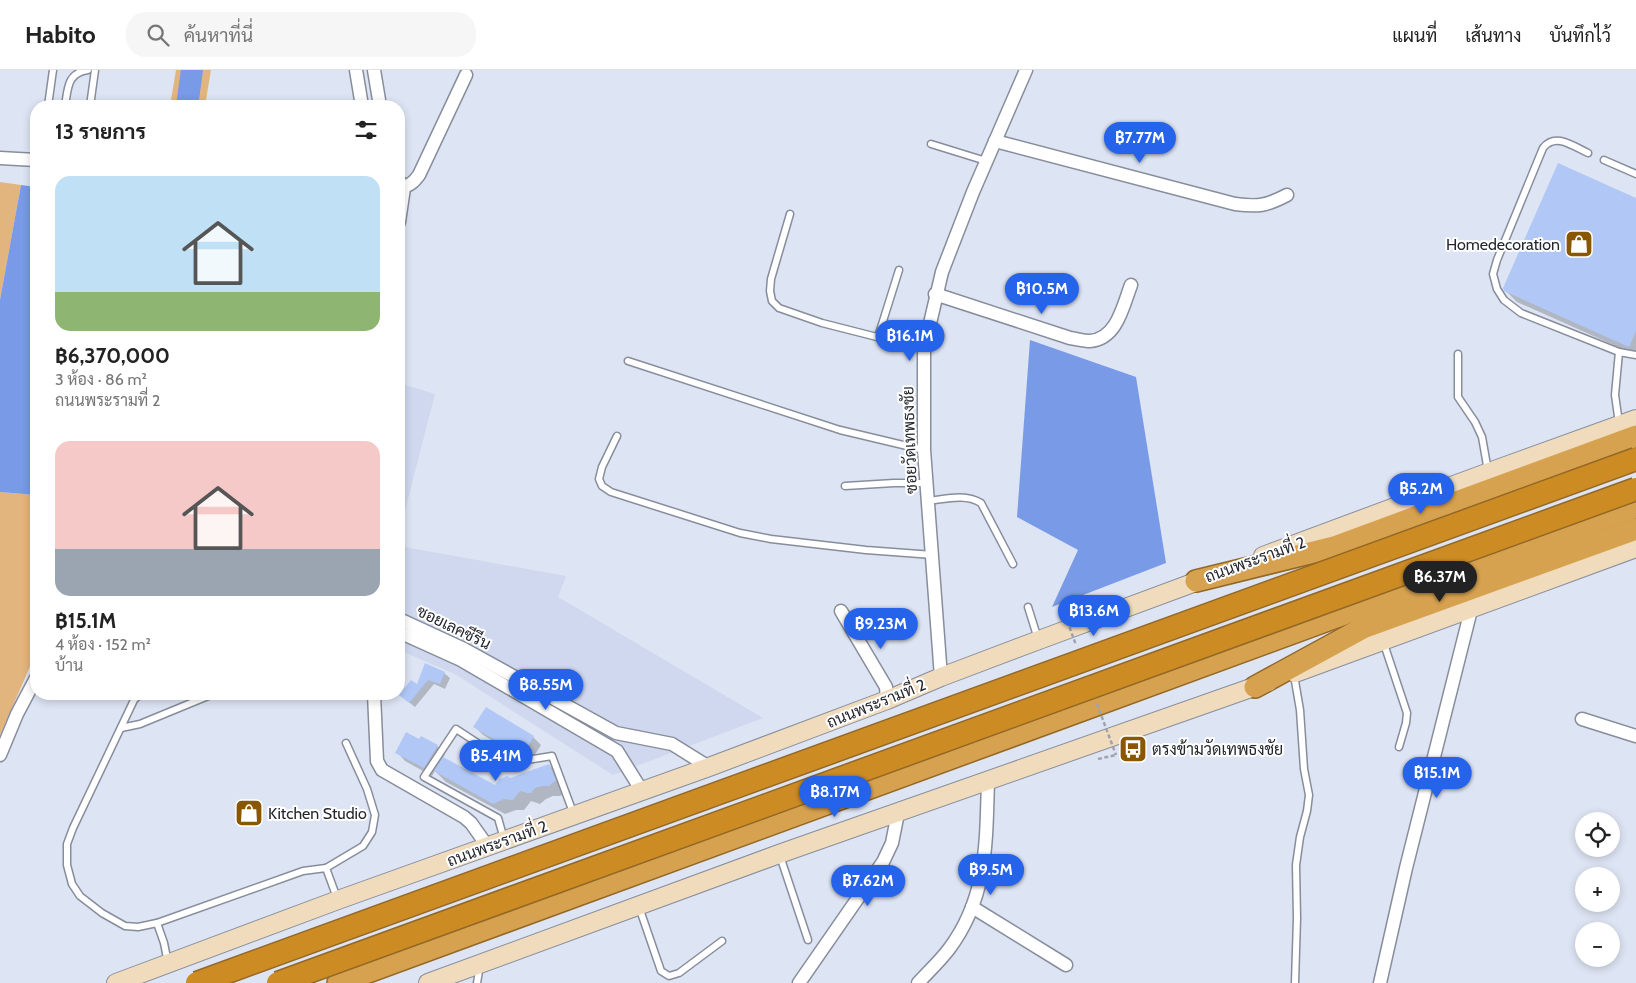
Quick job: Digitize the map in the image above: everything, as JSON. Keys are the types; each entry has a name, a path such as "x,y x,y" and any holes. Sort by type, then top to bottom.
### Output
{"highway":[{"path":"1196,581 1334,547 1569,461 1628,431"},
{"path":"198,983 1636,459"},
{"name":"ถนนพระรามที่ 2","path":"198,983 1636,464"},
{"path":"278,983 1636,489"},
{"path":"338,983 1245,652 1636,507"},
{"path":"1255,687 1364,628 1636,529"},
{"path":"1231,611 1334,547"},
{"path":"1245,652 1364,628"}],"main road":[{"name":"ถนนพระรามที่ 2","path":"116,983 338,900 709,767 886,700 941,677 1489,472 1628,431 1636,419"},
{"path":"428,983 780,854 1294,674 1636,548"}],"street":[{"path":"356,70 361,100"},
{"path":"374,70 379,100"},
{"name":"ซอยวัดเทพธงชัย","path":"941,677 924,450 924,349 935,294 956,233 1026,70"},
{"path":"405,184 414,182 419,175 466,75"},
{"path":"995,141 1235,204 1254,206 1270,204 1287,195"},
{"path":"0,158 30,160"},
{"path":"935,294 1070,338 1088,341 1099,339 1108,334 1115,325 1131,285"},
{"path":"1380,983 1406,868 1471,610"},
{"path":"841,611 876,667 886,687 886,700"},
{"name":"ซอยเลคซีรีน","path":"405,622 616,733 672,744 709,767"},
{"name":"ซอยเลคซีรีน","path":"405,634 463,654 617,751 642,791"},
{"path":"0,755 17,714 30,689"},
{"path":"374,700 377,761 382,770 464,817 496,844"},
{"path":"1582,719 1636,736"},
{"path":"918,983 949,950 972,907 980,887 985,856 988,780"},
{"path":"799,983 883,862 892,843 898,813"},
{"path":"972,907 1066,965"}],"lane":[{"path":"49,100 54,70"},
{"path":"67,100 72,76 78,72 88,70"},
{"path":"91,100 95,70"},
{"path":"1588,153 1555,139 1548,142 1543,148 1496,260 1493,274 1497,289 1504,300 1521,313 1620,352 1636,355"},
{"path":"931,144 986,161"},
{"path":"1604,160 1636,174"},
{"path":"790,214 771,279 770,291 772,301 779,308 792,314 924,349"},
{"path":"878,337 899,270"},
{"path":"1620,352 1616,395 1628,431"},
{"path":"1458,354 1458,397 1475,422 1482,437 1489,472"},
{"path":"628,361 840,430 924,450"},
{"path":"617,436 602,467 599,478 602,486 611,492 740,533 771,539 866,550 932,555"},
{"path":"845,486 926,482"},
{"path":"928,501 966,497 981,503 1013,564"},
{"path":"1028,607 1039,640"},
{"path":"1384,641 1407,713 1399,747"},
{"path":"1294,674 1300,710 1304,769 1309,795 1296,865 1298,918 1295,983"},
{"path":"134,700 67,844 67,865 72,884 80,896 102,913 125,926 157,923 303,871 326,868 363,846 372,832 375,815 346,743"},
{"path":"121,728 140,724 198,700"},
{"path":"496,844 498,818 424,777 456,729 508,763 552,756 574,815"},
{"path":"780,854 808,940"},
{"path":"326,868 338,900"},
{"path":"638,906 661,971 669,976 679,973 722,941"},
{"path":"157,923 164,943 168,964"},
{"path":"477,983 480,964"}],"path":[{"path":"1098,759 1116,755"}],"shaded area":[{"path":"176,70 211,70 206,100 171,100"},
{"path":"0,182 21,185 0,300"},
{"path":"405,385 435,394 405,511"},
{"path":"0,492 30,494 30,667 0,735"},
{"path":"405,547 566,576 558,597 763,718 613,775 455,674 405,653"}],"water":[{"path":"21,185 30,186 30,494 0,492 0,300"},
{"path":"1030,340 1136,377 1166,563 1052,607 1078,550 1017,517"}],"building":[{"name":"Homedecoration","path":"1558,163 1636,198 1636,331 1629,347 1504,291 1503,288"},
{"path":"425,663 445,672 440,684 428,680 409,703 405,700 405,688 411,680 417,684"},
{"path":"486,707 534,736 522,756 473,727"},
{"path":"406,732 419,739 421,736 438,745 424,768 395,753"},
{"path":"443,757 495,785 500,779 507,776 510,778 549,764 556,780 549,786 535,788 531,793 520,791 513,800 504,799 493,804 434,771"}],"waterway":[{"path":"188,100 192,70"}],"place":[{"name":"Homedecoration","path":"1579,244"},
{"name":"ตรงข้ามวัดเทพธงชัย","path":"1133,749"},
{"name":"Kitchen Studio","path":"249,813"}]}
